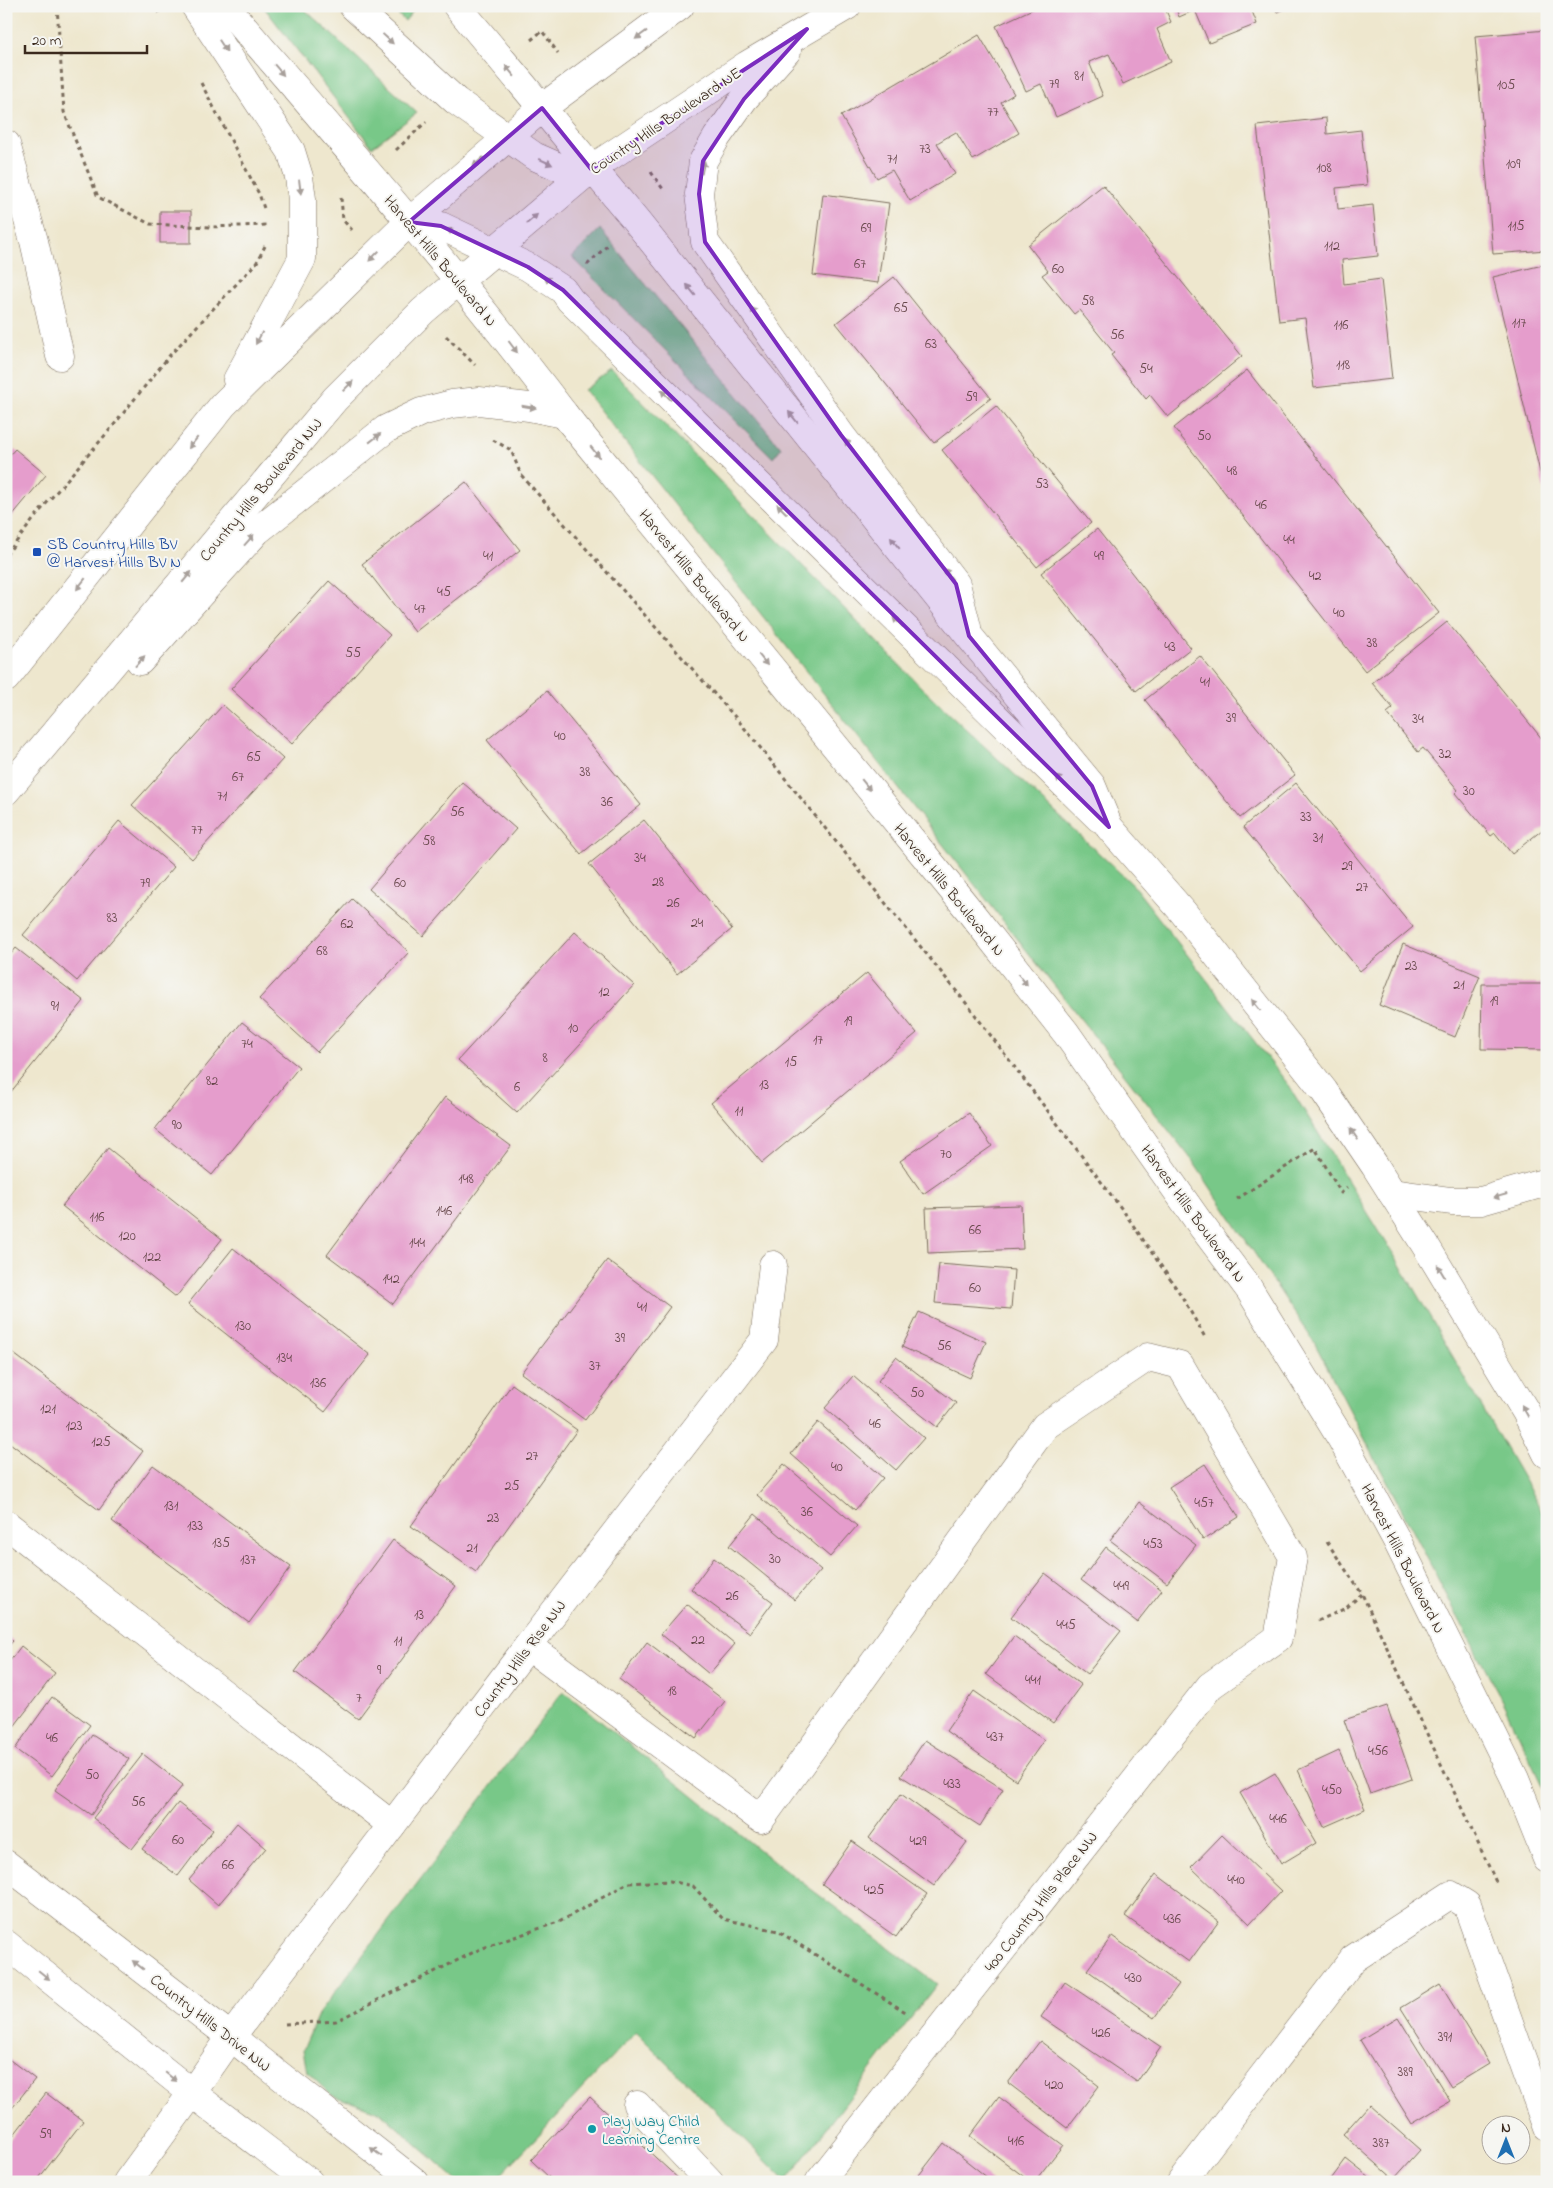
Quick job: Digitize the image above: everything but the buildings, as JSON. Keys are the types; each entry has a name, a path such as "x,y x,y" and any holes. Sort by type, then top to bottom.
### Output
{"main road":[{"path":"195,6 291,151 299,177 302,207 302,259 223,405"},
{"name":"Harvest Hills Boulevard N","path":"225,6 506,337 564,414 964,904 1066,1033 1201,1225 1249,1289 1342,1440 1396,1539 1515,1779 1547,1858"},
{"path":"353,6 456,101 534,156 559,167 591,169"},
{"path":"458,6 591,169 637,222 969,636 1092,786 1109,827"},
{"path":"6,678 223,405 409,222 542,108 680,6"},
{"name":"Country Hills Boulevard NE","path":"495,251 591,169 747,65 847,6"},
{"path":"807,29 744,99 717,137 703,161 700,194 705,242 841,435 956,584 969,636"},
{"path":"6,144 34,241 60,356"},
{"path":"409,222 441,226 528,266 563,290 570,300 1109,827 1184,912 1324,1091 1392,1193 1526,1412 1547,1454"},
{"name":"Country Hills Boulevard NW","path":"6,791 73,714 335,399 423,312 495,251"},
{"path":"28,765 81,726 257,530 386,429 421,412 452,404 479,401 529,407 564,414"},
{"path":"1392,1193 1450,1202 1481,1202 1547,1182"},
{"name":"Country Hills Rise NW","path":"126,2182 392,1825 764,1340 773,1265"},
{"path":"528,1646 761,1819 1045,1426 1148,1357 1180,1365 1294,1557 1278,1638"},
{"path":"6,1524 392,1825"},
{"name":"400 Country Hills Place NW","path":"819,2182 1210,1686 1278,1638"},
{"name":"Country Hills Drive NW","path":"6,1864 236,2032 415,2182"},
{"path":"1181,2182 1353,1959 1451,1896 1467,1905 1547,2128"},
{"path":"6,1944 192,2094 309,2182"},
{"path":"637,2105 710,2182"}],"path":[{"path":"57,6 64,112 98,197 150,224 210,227 270,224"},
{"path":"153,6 160,14"},
{"path":"542,31 561,57"},
{"path":"200,81 259,194 270,224 268,231"},
{"path":"393,152 429,120"},
{"path":"649,170 666,194"},
{"path":"340,196 343,220"},
{"path":"6,556 40,511 113,426 170,355 257,262 267,238"},
{"path":"586,266 614,239"},
{"path":"442,332 477,367"},
{"path":"486,436 511,450 521,476 742,725 970,1008 1124,1212 1181,1295 1209,1345"},
{"path":"1237,1199 1315,1148 1340,1193 1353,1183"},
{"path":"1324,1538 1362,1594 1497,1885"},
{"path":"1278,1638 1346,1608 1362,1594"},
{"path":"236,2032 336,2021 480,1948 561,1921 628,1883 670,1881 693,1886 723,1919 778,1931 936,2033"}],"highlighted area":[{"path":"807,29 744,99 703,161 699,194 705,242 841,435 956,584 969,636 1092,786 1109,827 563,290 528,267 441,226 409,222 542,108 591,169"}],"green space":[{"path":"263,6 301,6 417,113 372,147"},
{"path":"389,6 417,6 405,21"},
{"path":"600,229 781,448 773,458 572,257"},
{"path":"612,371 922,688 1133,885 1287,1083 1399,1263 1547,1520 1547,1796 1503,1703 1314,1342 1192,1160 584,390"},
{"path":"563,1691 763,1853 937,1984 786,2181 636,2032 494,2182 459,2182 380,2112 331,2095 307,2072 303,2050 319,2013"}],"place":[{"name":"SB Country Hills BV @ Harvest Hills BV N","path":"37,552"},
{"name":"Play Way Child Learning Centre","path":"592,2129"}]}
